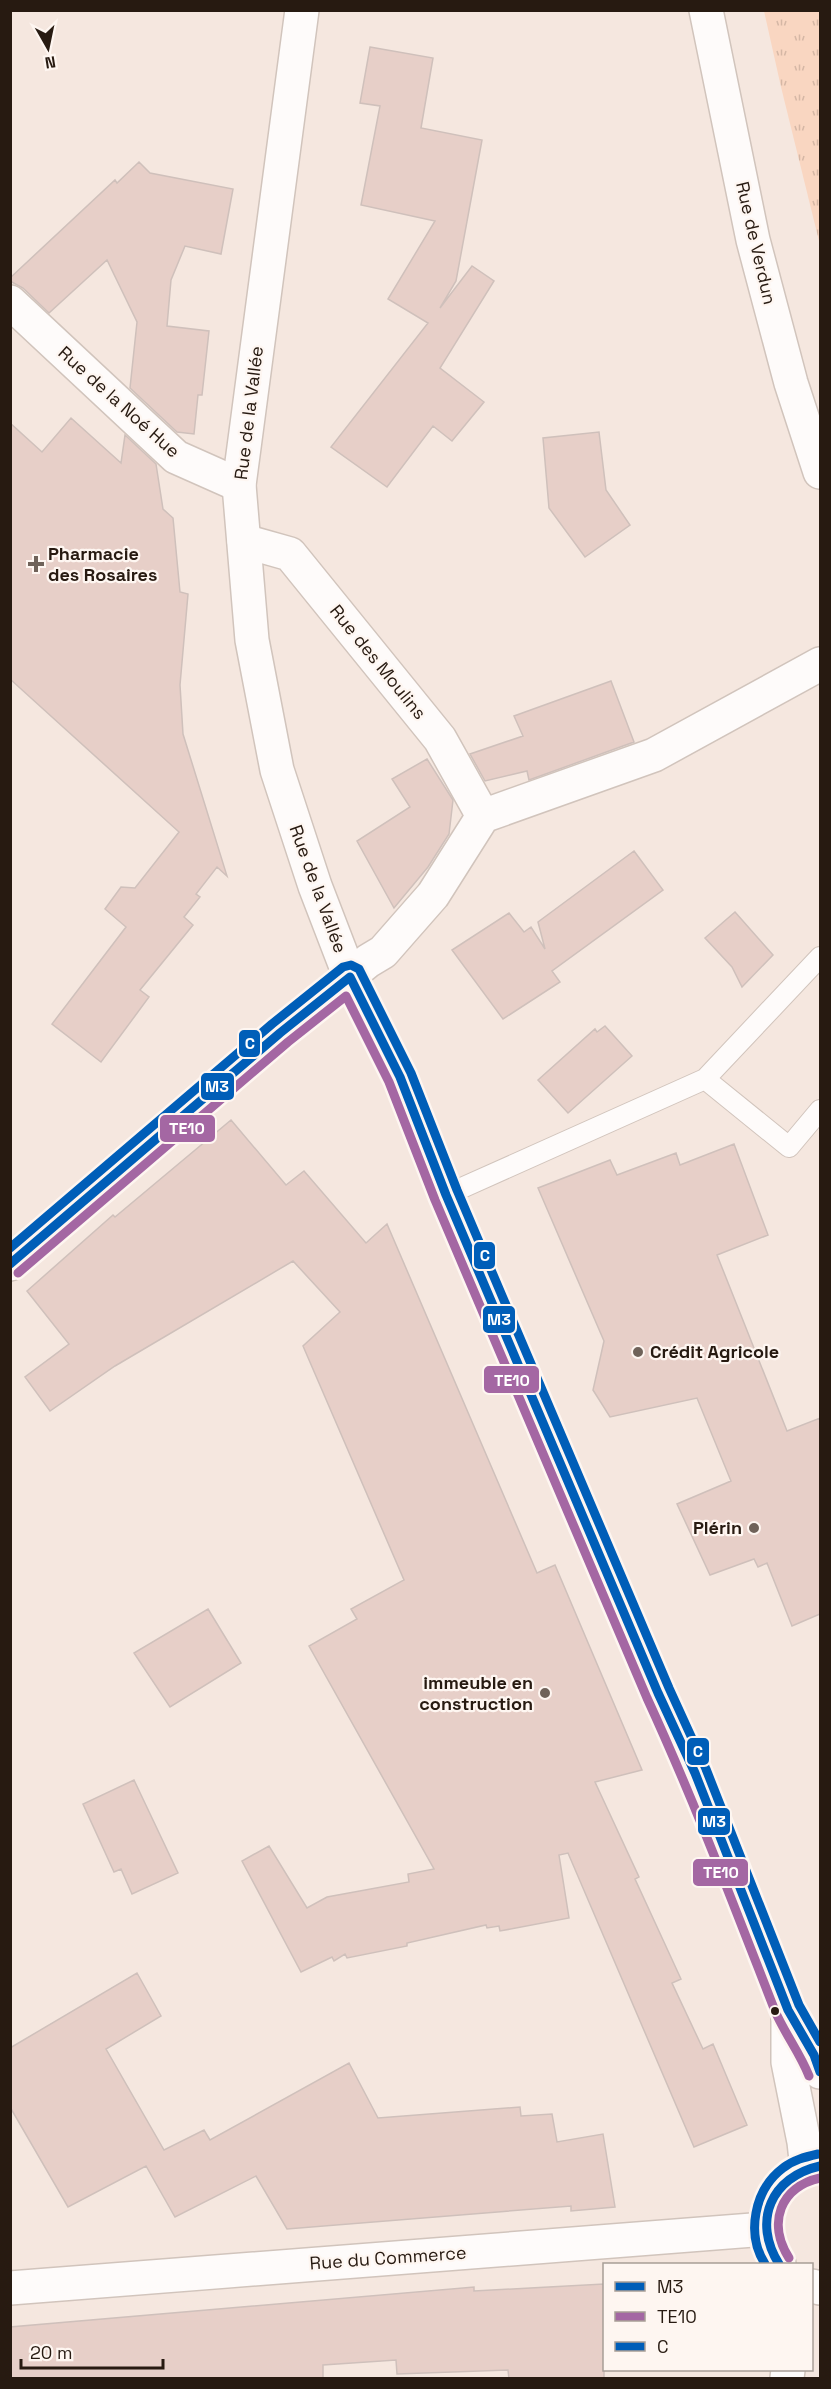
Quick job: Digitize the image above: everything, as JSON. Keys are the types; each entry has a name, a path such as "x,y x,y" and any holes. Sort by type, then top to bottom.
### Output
{"street":[{"name":"Rue de la Vallée","path":"302,10 239,485 252,640 277,770 315,886 350,977 400,1077 446,1195 653,1682 695,1773 788,2010 814,2055 820,2072"},
{"name":"Rue de Verdun","path":"706,10 753,240 791,383 820,472"},
{"name":"Rue de la Noé Hue","path":"10,302 176,457 239,485"},
{"name":"Rue des Moulins","path":"243,542 290,554 440,739 483,816"},
{"path":"10,1264 280,1033 382,952 433,895 483,816 654,755 820,664"},
{"name":"Rue de la Vallée","path":"788,2010 788,2062 804,2142 814,2168"},
{"path":"778,2263 769,2246 766,2229 768,2210 777,2192 789,2178 814,2168"},
{"name":"Rue du Commerce","path":"17,2281 766,2229"}],"lane":[{"path":"446,1195 705,1079 820,957"},
{"path":"705,1079 789,1148 820,1110"}],"green space":[{"path":"764,11 820,11 820,245 781,87"}],"building":[{"path":"370,47 433,58 421,128 482,140 456,281 440,308 472,266 494,281 440,368 484,402 452,441 433,426 387,487 331,447 428,323 388,299 435,221 361,205 380,106 360,103"},
{"path":"139,162 150,173 233,189 221,254 185,246 171,280 167,326 209,331 202,395 198,395 194,434 177,432 130,388 137,322 107,260 49,313 23,288 10,281 10,278 115,180 117,183"},
{"path":"71,418 121,463 125,435 156,464 163,509 173,518 180,592 188,594 180,685 183,734 227,876 217,867 196,894 200,897 184,917 193,925 140,990 149,997 101,1062 52,1024 126,927 105,909 121,887 135,888 179,832 10,679 10,423 42,452"},
{"path":"599,432 606,490 630,525 585,557 549,508 543,438"},
{"path":"611,681 634,742 529,780 527,771 485,781 470,754 523,736 514,716"},
{"path":"427,759 453,800 449,834 428,867 394,908 357,841 410,807 392,779"},
{"path":"634,851 663,890 552,971 560,982 503,1019 452,950 509,913 524,932 531,927 545,949 538,922"},
{"path":"735,912 773,955 742,987 732,967 705,938"},
{"path":"605,1026 632,1056 568,1113 538,1080 595,1029 597,1032"},
{"path":"231,1120 286,1185 304,1171 366,1243 387,1224 537,1573 555,1565 642,1770 595,1782 639,1877 635,1879 681,1979 672,1983 703,2049 713,2044 747,2125 694,2147 568,1853 559,1855 569,1918 500,1931 499,1926 487,1928 486,1925 407,1943 407,1946 347,1958 345,1954 334,1961 332,1957 301,1972 242,1861 269,1846 307,1908 327,1897 409,1882 408,1874 434,1869 309,1646 357,1619 351,1609 404,1580 303,1346 340,1312 293,1261 115,1366 50,1411 25,1377 69,1344 27,1291 113,1215 115,1217"},
{"path":"734,1144 768,1235 717,1255 787,1431 820,1418 820,1614 792,1626 767,1563 758,1567 754,1559 710,1575 677,1504 731,1481 697,1398 610,1417 593,1390 604,1341 538,1188 610,1160 617,1175 676,1153 680,1165"},
{"path":"208,1609 241,1663 170,1707 134,1653"},
{"path":"134,1780 178,1873 132,1894 121,1869 114,1872 83,1804"},
{"path":"137,1973 161,2016 106,2049 164,2150 204,2130 210,2140 349,2063 378,2118 520,2107 521,2116 552,2114 557,2142 603,2134 615,2207 571,2211 571,2206 287,2229 256,2176 175,2217 146,2166 68,2207 10,2107 10,2048"},
{"path":"603,2284 604,2379 509,2379 508,2370 397,2374 396,2360 323,2365 323,2379 10,2379 10,2327 474,2287 474,2291"}],"transit line":[{"name":"C","path":"10,1248 272,1024 343,967 351,965 359,969 411,1073 457,1190 669,1688 706,1769 799,2005 820,2042"},
{"name":"M3","path":"10,1264 280,1033 350,977 400,1077 446,1195 658,1693 695,1773 788,2010 814,2055 820,2072"},
{"name":"TE10","path":"18,1273 288,1042 346,996 389,1082 435,1200 697,1814 775,2011 809,2076"},
{"name":"C","path":"764,2263 759,2252 755,2226 756,2213 765,2188 773,2177 787,2165 818,2154"},
{"name":"M3","path":"778,2263 771,2248 767,2232 767,2217 771,2203 778,2191 789,2180 820,2166"},
{"name":"TE10","path":"789,2258 782,2245 779,2232 781,2208 795,2189 820,2178"}],"place":[{"name":"Pharmacie des Rosaires","path":"36,564"},
{"name":"Crédit Agricole","path":"638,1352"},
{"name":"Plérin","path":"754,1528"},
{"name":"immeuble en construction","path":"545,1693"}]}
